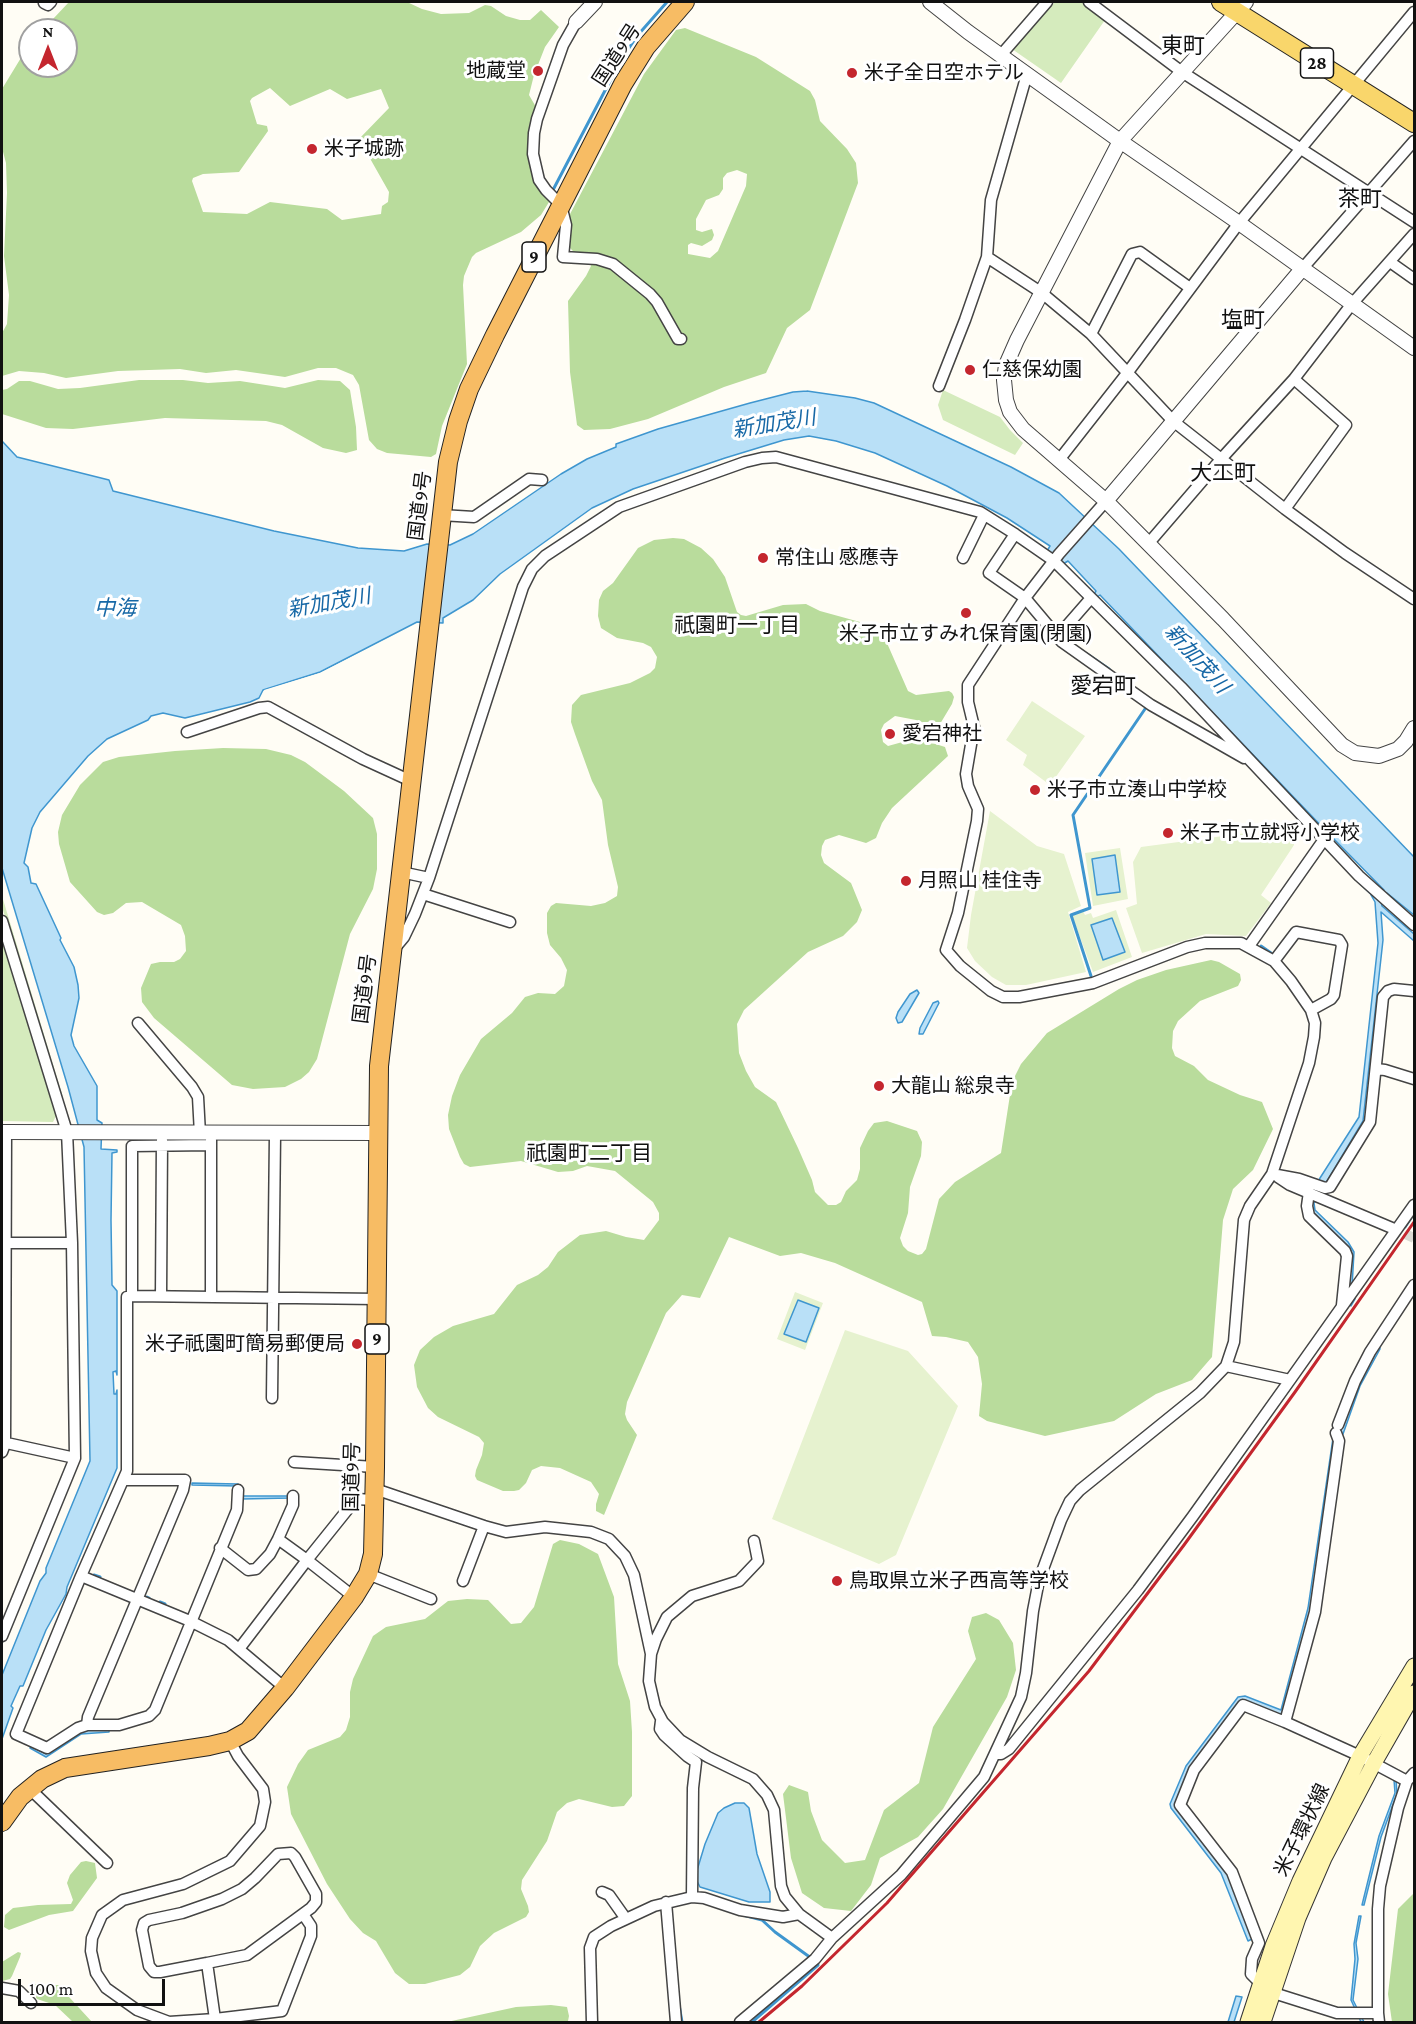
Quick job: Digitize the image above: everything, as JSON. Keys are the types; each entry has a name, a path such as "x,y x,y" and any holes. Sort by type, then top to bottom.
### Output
{"highway":[{"name":"国道9号","path":"2,1822 20,1797 42,1779 65,1768 209,1746 230,1741 248,1731 285,1688 354,1597 368,1574 373,1554 375,1494 379,1066 448,462 458,421 469,390 623,84 646,47 685,2"}],"main road":[{"name":"28","path":"1221,2 1241,7 1353,86 1414,123"},
{"name":"米子環状線","path":"1248,2022 1260,1983 1300,1881 1367,1760 1414,1666"},
{"name":"米子環状線","path":"1263,2022 1298,1918 1367,1760 1414,1693"}],"street":[{"path":"595,2 576,22 563,45 537,119 533,154 539,180 561,205 566,225 563,257 597,259 613,264 650,294 678,339 681,339"},
{"path":"930,2 1120,141 1414,348"},
{"path":"1001,55 1047,2"},
{"path":"1089,2 1182,72 1414,222"},
{"path":"1241,7 1120,141 1017,340 1006,365 1005,400 1010,412 1023,429 1106,501 1223,619 1342,745 1355,753 1379,756 1398,749 1414,728"},
{"path":"1059,460 1239,223 1414,12"},
{"path":"939,386 987,257 991,200 1027,74"},
{"path":"740,2022 815,1959 832,1938 901,1875 984,1777 1020,1697 1026,1672 1039,1580 1070,1501 1080,1490 1200,1393 1226,1366 1234,1342 1244,1220 1250,1206 1272,1174 1309,1063 1314,1037 1315,1023 1311,1010 1291,981 1274,962 1249,946 1228,942 1196,945 1093,982 1018,997 1003,997 991,991 960,966 946,950 958,913 977,821 978,808 966,774 974,727 968,702 968,685 1025,598 1057,558 1302,269 1414,141"},
{"path":"1148,544 1294,379 1351,305 1414,234"},
{"path":"1091,334 1132,254 1140,252 1190,288"},
{"path":"987,257 1042,293 1091,334 1173,421 1285,509 1414,599"},
{"path":"1390,262 1414,279"},
{"path":"1285,509 1346,425 1294,379"},
{"path":"392,951 404,937 429,878 484,704 532,569 545,556 619,507 745,462 768,457 798,462 984,514 1057,558 1091,598 1253,762 1359,876 1414,925"},
{"path":"441,515 474,517 529,479 542,480"},
{"path":"963,558 984,514"},
{"path":"1015,534 989,573 1025,598 1062,642 1151,705 1226,749 1253,762"},
{"path":"1058,637 1091,598"},
{"path":"187,732 268,707 363,759 411,781"},
{"path":"1249,946 1325,838"},
{"path":"401,873 429,878"},
{"path":"423,894 510,922"},
{"path":"2,921 72,1132 75,1458 7,1609 2,1636"},
{"path":"1274,962 1296,932 1340,940 1342,945 1334,995 1311,1010"},
{"path":"1341,1307 1347,1256 1345,1251 1310,1216 1307,1206 1316,1191 1330,1187 1370,1122 1383,997 1388,991 1394,989 1414,991"},
{"path":"138,1023 198,1097 207,1138 211,1297"},
{"path":"1376,1069 1414,1079"},
{"path":"75,1458 3,1446 4,1132 103,1132 162,1139 378,1133"},
{"path":"272,1398 275,1135"},
{"path":"132,1296 132,1146 162,1139"},
{"path":"162,1139 162,1296"},
{"path":"1272,1174 1299,1179 1316,1191 1392,1228"},
{"path":"995,1754 1001,1755 1009,1749 1138,1590 1414,1205"},
{"path":"4,1243 72,1243"},
{"path":"1285,1722 1315,1612 1338,1433 1355,1381 1370,1352 1414,1285"},
{"path":"237,1490 237,1510 155,1710 149,1716 119,1725 87,1725 78,1728 47,1748 16,1734 127,1471 127,1297 378,1299"},
{"path":"1226,1366 1290,1380"},
{"path":"294,1462 375,1467"},
{"path":"87,1725 88,1717 136,1599 183,1490 184,1480 124,1480"},
{"path":"239,1649 356,1499 375,1494 506,1532 545,1527 576,1529 609,1539 625,1556 634,1575 651,1654 650,1681 655,1707 661,1719 680,1740 708,1757 753,1779 767,1795 774,1810 781,1886 790,1905 832,1938"},
{"path":"220,1548 251,1570 258,1567 270,1554 278,1539 293,1505 293,1496"},
{"path":"463,1581 484,1526"},
{"path":"278,1539 354,1597"},
{"path":"651,1654 667,1617 692,1596 739,1581 749,1572 758,1561 754,1541"},
{"path":"368,1574 431,1599"},
{"path":"81,1576 190,1621 228,1640 285,1688"},
{"path":"1243,1706 1285,1722 1367,1760 1411,1777 1398,1808 1380,1886 1378,2018 1322,2009 1274,1992 1251,1974 1252,1959 1259,1943 1232,1872 1180,1805 1194,1770 1243,1706"},
{"path":"661,1719 660,1729 664,1735 696,1762 693,1788 692,1897"},
{"path":"230,1741 262,1789 265,1802 260,1826 230,1861 183,1884 123,1899 102,1915 91,1948 93,1962 101,1981 106,1988 137,2010 169,2022 282,2011 311,1936 311,1926 303,1914"},
{"path":"30,1790 107,1863"},
{"path":"282,1852 291,1853 295,1857 316,1894 315,1905 303,1914 247,1955 160,1972 154,1972 149,1966 142,1930 144,1923 202,1906 242,1889 275,1856 282,1852"},
{"path":"602,1893 609,1895 626,1919"},
{"path":"592,2022 591,1945 594,1937 626,1919 666,1902 692,1897 704,1898 751,1912 783,1917 799,1914"},
{"path":"666,1902 676,2022"},
{"path":"207,1964 215,2019"},
{"path":"2,1988 19,1991 31,2003"}],"green space":[{"path":"69,2 407,2 441,14 469,13 485,5 491,6 506,16 520,20 530,20 541,10 559,27 545,47 534,75 529,95 536,107 528,150 530,165 549,202 541,215 521,232 472,257 464,276 463,285 467,364 442,426 436,454 431,457 387,453 377,449 369,440 359,385 353,375 336,368 318,368 285,377 236,370 206,373 180,369 118,371 66,378 19,371 2,376 2,333 7,324 9,295 4,256 7,193 6,163 2,148 2,89 18,63 18,78 78,78 78,18 54,18","holes":["270,88 290,106 330,89 347,99 381,89 389,108 359,139 389,192 388,202 382,206 381,214 342,220 327,209 270,202 247,214 203,212 192,181 193,178 203,174 239,172 268,131 267,126 257,124 250,101 252,98"]},
{"path":"1055,2 1081,2 1105,20 1061,83 1012,49"},
{"path":"685,28 756,57 810,91 815,100 820,121 847,149 856,163 858,183 810,310 787,328 766,373 724,387 648,419 610,429 584,430 577,425 570,372 568,301 591,266 569,247 569,216 644,74 676,30","holes":["737,170 747,174 746,186 718,251 710,258 688,254 688,245 691,243 702,246 712,240 714,235 712,229 702,232 696,230 696,219 706,200 719,195 723,189 723,178 727,173"]},
{"path":"139,380 183,380 208,383 240,381 285,388 318,380 340,381 350,390 357,450 346,453 323,448 282,425 266,421 165,418 73,429 46,428 2,414 2,390 19,381 30,381 58,389"},
{"path":"943,390 1000,417 1023,443 1015,455 943,420 938,405"},
{"path":"684,539 701,548 713,559 725,577 737,612 741,615 746,616 783,605 806,604 820,611 860,622 883,634 908,691 916,695 949,691 954,697 937,729 933,730 916,720 895,716 884,724 881,730 883,742 888,746 917,738 945,747 948,756 892,808 876,838 866,843 839,835 825,840 822,846 821,855 824,863 851,883 862,910 857,922 843,936 808,952 744,1010 737,1024 739,1053 746,1071 755,1087 776,1102 812,1180 815,1192 828,1205 841,1202 846,1191 857,1180 860,1169 860,1148 874,1123 887,1121 917,1131 922,1142 921,1156 910,1187 908,1213 900,1238 908,1251 918,1255 922,1254 926,1249 939,1199 955,1182 1001,1153 1012,1082 1021,1064 1047,1033 1119,989 1166,970 1211,960 1240,974 1241,980 1238,986 1200,1001 1178,1021 1173,1031 1172,1048 1175,1056 1194,1066 1208,1080 1240,1095 1262,1102 1273,1129 1253,1170 1233,1189 1223,1220 1212,1357 1192,1380 1156,1394 1114,1421 1045,1436 987,1421 979,1416 982,1384 978,1357 968,1342 932,1336 922,1302 835,1263 801,1253 780,1256 729,1237 700,1298 682,1295 666,1313 627,1402 625,1414 637,1435 604,1515 596,1511 599,1494 591,1482 560,1468 541,1466 532,1470 526,1483 519,1490 514,1491 503,1491 477,1480 476,1470 484,1443 479,1437 438,1417 428,1408 417,1387 414,1365 420,1350 434,1337 453,1326 494,1314 517,1285 538,1275 548,1267 558,1252 580,1235 606,1231 644,1240 659,1220 659,1213 653,1202 615,1171 587,1166 573,1171 558,1172 521,1161 470,1167 464,1164 460,1157 449,1129 448,1115 460,1075 481,1039 512,1013 525,997 538,993 555,994 564,986 567,970 550,945 547,933 547,913 551,906 556,903 591,906 605,903 617,896 618,887 608,845 602,800 592,781 571,722 572,705 581,695 630,683 655,668 657,657 651,647 643,643 617,638 601,628 598,616 599,600 603,591 613,583 638,548 654,540"},
{"path":"1032,701 1085,736 1050,785 1023,765 1027,755 1006,740"},
{"path":"223,748 266,749 291,755 305,762 344,791 373,818 377,834 377,869 373,889 350,934 317,1059 309,1072 301,1079 285,1087 253,1089 232,1085 154,1018 142,1002 141,988 151,964 174,962 180,959 186,951 185,936 181,925 142,902 126,903 113,913 104,915 97,912 70,882 59,844 58,832 62,815 80,785 103,762 119,757"},
{"path":"990,811 1037,846 1064,854 1081,906 1068,912 1086,972 1026,985 1006,985 992,977 975,961 967,948"},
{"path":"1254,832 1256,837 1293,835 1294,845 1261,895 1271,903 1246,936 1206,934 1142,953 1126,908 1137,904 1133,862 1141,847"},
{"path":"1120,848 1128,899 1093,906 1085,853"},
{"path":"2,896 62,1094 66,1116 2,907"},
{"path":"1116,910 1132,957 1093,972 1072,916 1083,911 1085,915 1091,913 1093,918"},
{"path":"2,937 56,1116 53,1122 2,1121"},
{"path":"795,1292 823,1303 805,1350 777,1339"},
{"path":"845,1330 908,1351 958,1406 896,1555 879,1564 772,1519"},
{"path":"560,1540 579,1544 598,1554 614,1597 618,1664 630,1701 632,1796 624,1806 612,1807 579,1799 567,1803 557,1812 547,1841 522,1880 521,1889 529,1912 526,1917 494,1933 480,1946 470,1967 460,1975 425,1984 409,1984 395,1973 376,1941 363,1933 350,1919 327,1884 291,1814 287,1787 308,1750 340,1737 346,1730 350,1717 350,1692 353,1679 373,1636 386,1627 425,1619 448,1601 467,1599 488,1600 511,1624 521,1623 534,1607 553,1544"},
{"path":"986,1613 999,1620 1013,1643 1016,1670 1007,1697 943,1809 918,1837 880,1858 871,1885 851,1911 824,1908 802,1893 791,1858 783,1794 789,1785 808,1792 811,1811 822,1840 845,1863 865,1860 884,1810 919,1783 933,1727 976,1659 968,1631 972,1617"},
{"path":"81,1862 95,1863 97,1878 73,1911 49,1915 9,1930 4,1927 5,1915 13,1908 71,1904 73,1900 67,1883 70,1875"},
{"path":"1414,1893 1414,2022 1392,2022 1388,1994 1398,1909"},
{"path":"18,1952 21,1953 20,1957 12,1976 2,1981 2,1962"},
{"path":"36,1984 47,1996 52,1994 51,1985 58,1985 92,2022 73,2022 55,2005 37,1999 30,1988"},
{"path":"551,2005 567,2007 568,2021 447,2022 516,2007"}],"water":[{"path":"807,391 874,403 1011,467 1059,493 1119,549 1414,857 1414,915 1387,893 1381,901 1382,906 1414,934 1414,941 1381,912 1383,940 1363,1121 1314,1203 1315,1210 1348,1242 1354,1252 1352,1287 1355,1299 1351,1306 1348,1293 1349,1255 1311,1213 1310,1199 1320,1178 1359,1117 1378,943 1375,902 1371,895 1384,890 1329,834 1326,834 1328,833 1100,595 1097,597 1094,594 1096,591 1068,561 1063,564 1047,551 1050,546 1007,518 947,486 875,453 836,441 809,436 784,440 725,458 633,489 592,508 500,574 473,600 443,618 443,623 417,622 320,672 263,690 259,698 250,702 185,718 163,713 151,716 148,720 107,739 88,756 40,812 32,828 24,863 28,867 31,883 36,884 74,967 79,998 71,1035 74,1046 97,1086 97,1120 102,1123 101,1149 117,1150 112,1153 111,1220 112,1285 117,1291 117,1375 116,1371 113,1372 114,1394 117,1390 117,1468 66,1594 46,1630 23,1686 20,1686 11,1706 13,1708 2,1739 2,1675 40,1581 46,1573 46,1568 90,1461 84,1147 2,868 2,441 17,457 109,480 113,491 274,531 358,548 404,551 427,544 450,545 473,534 561,474 587,459 616,447 616,444 658,429 750,403 793,392"},
{"path":"1115,855 1120,892 1097,895 1092,859"},
{"path":"1112,918 1125,952 1103,960 1091,925"},
{"path":"917,990 919,993 902,1022 898,1023 896,1018 898,1012 910,994"},
{"path":"938,1001 923,1034 919,1034 933,1003"},
{"path":"798,1300 819,1308 806,1342 784,1334"},
{"path":"1379,1344 1380,1349 1360,1386 1343,1434 1336,1441 1312,1612 1284,1718 1242,1701 1176,1805 1229,1875 1254,1938 1248,1941 1221,1873 1170,1804 1186,1766 1238,1697 1245,1696 1281,1710 1308,1608 1333,1438"},
{"path":"192,1483 238,1484 243,1488 242,1496 290,1496 290,1498 242,1499 237,1486 192,1485"},
{"path":"85,1730 109,1730 109,1732 81,1734 46,1757 30,1748 31,1746 46,1754"},
{"path":"1394,1780 1396,1780 1397,1794 1381,1837 1364,1905 1362,1905 1379,1836 1395,1793"},
{"path":"735,1803 744,1803 749,1808 757,1854 770,1892 770,1902 749,1902 700,1887 695,1877 718,1813"},
{"path":"1359,1916 1361,1916 1356,1943 1358,1959 1353,2000 1364,2022 1361,2022 1351,2000 1355,1959 1354,1944"},
{"path":"1236,1996 1242,1997 1234,2022 1228,2022"}],"pier":[{"path":"407,629 407,632 321,675 265,694 264,690 320,673"}],"waterway":[{"path":"553,190 621,60 637,36 667,2"},
{"path":"1087,654 1109,669"},
{"path":"1091,976 1071,915 1090,908 1073,815 1147,706"},
{"path":"1360,883 1375,897"},
{"path":"1261,946 1271,953"},
{"path":"1405,1227 1414,1213"},
{"path":"94,1575 100,1577"},
{"path":"160,1602 165,1604"},
{"path":"739,1914 762,1920 811,1958"},
{"path":"752,2022 818,1965 816,1962"},
{"path":"678,1999 682,2022"}],"tunnel":[{"path":"1392,1228 1414,1238"}],"railway":[{"path":"759,2022 802,1986 887,1903 1089,1671 1295,1392 1414,1222"}],"place":[{"name":"地蔵堂","path":"538,71"},
{"name":"米子全日空ホテル","path":"852,73"},
{"name":"米子城跡","path":"312,149"},
{"name":"仁慈保幼園","path":"970,370"},
{"name":"常住山 感應寺","path":"763,558"},
{"name":"米子市立すみれ保育園(閉園)","path":"966,613"},
{"name":"愛宕神社","path":"890,734"},
{"name":"米子市立湊山中学校","path":"1035,790"},
{"name":"米子市立就将小学校","path":"1168,833"},
{"name":"月照山 桂住寺","path":"906,881"},
{"name":"大龍山 総泉寺","path":"879,1086"},
{"name":"米子祇園町簡易郵便局","path":"357,1344"},
{"name":"鳥取県立米子西高等学校","path":"837,1581"}],"district":[{"name":"東町","path":"1183,46"},
{"name":"茶町","path":"1360,199"},
{"name":"塩町","path":"1243,320"},
{"name":"大工町","path":"1223,473"},
{"name":"祇園町一丁目","path":"737,626"},
{"name":"愛宕町","path":"1103,686"},
{"name":"祇園町二丁目","path":"589,1154"}],"water label":[{"name":"新加茂川","path":"774,424"},
{"name":"新加茂川","path":"329,603"},
{"name":"中海","path":"115,609"},
{"name":"新加茂川","path":"1197,659"}]}
